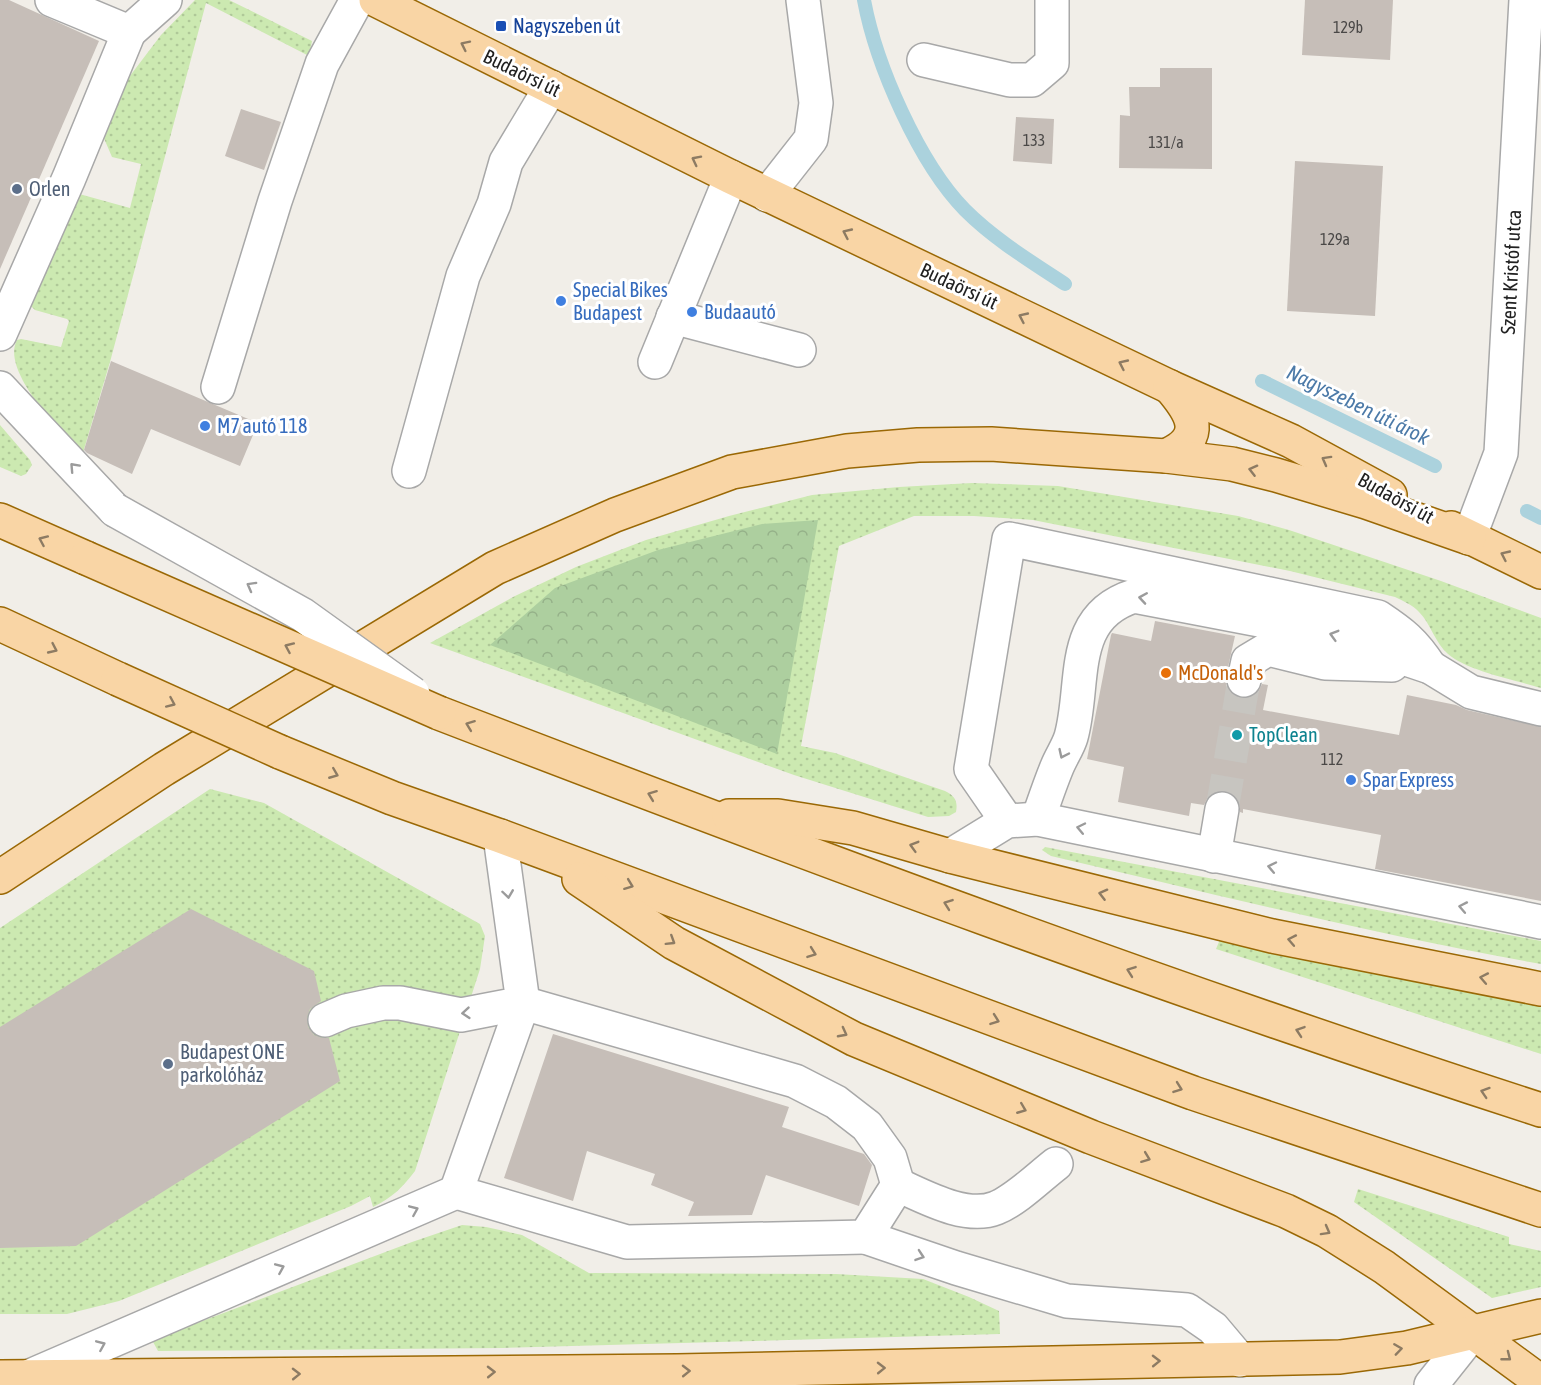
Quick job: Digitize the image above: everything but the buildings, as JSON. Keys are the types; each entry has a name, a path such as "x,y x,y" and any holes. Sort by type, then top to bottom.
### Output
{"main road":[{"name":"Budaörsi út","path":"376,0 412,9 551,87 767,195 1170,387 1291,441 1469,538 1541,572"},
{"path":"1166,456 1186,444 1192,425 1190,414 1170,387"},
{"path":"0,877 164,769 495,568 615,515 732,472 847,451 918,445 991,444 1166,456 1232,464 1276,475 1366,502 1469,538"},
{"path":"0,520 439,713 706,816 1203,997 1541,1110"},
{"path":"0,624 280,752 392,798 1193,1093 1541,1210"},
{"path":"706,816 778,816 853,828 950,856 1272,936 1541,989"},
{"path":"535,849 674,943 854,1039 1080,1133 1286,1211 1327,1230 1474,1331 1541,1382"},
{"path":"14,1377 713,1370 1340,1357 1407,1348 1541,1316"}],"street":[{"path":"52,0 129,32"},
{"path":"0,334 129,32 165,0"},
{"path":"218,387 275,201 322,64 357,0"},
{"path":"767,195 811,139 816,103 803,0"},
{"path":"924,60 1010,80 1032,80 1052,63 1052,0"},
{"name":"Szent Kristóf utca","path":"1469,538 1501,453 1526,0"},
{"path":"409,471 463,276 494,204 506,162 551,87"},
{"path":"655,362 731,177"},
{"path":"673,317 799,350"},
{"path":"0,388 114,510 303,615 439,713"},
{"path":"1430,667 1403,633 1378,617 1009,538 971,769 1022,820 1215,856 1541,922"},
{"path":"950,856 1022,820 1058,765 1071,738 1084,644 1104,611 1118,601 1134,596 1332,634 1430,667 1471,692 1541,709"},
{"path":"1244,680 1248,661 1269,649 1325,663 1430,667"},
{"path":"1215,856 1222,809"},
{"path":"456,1192 523,1003 500,836"},
{"path":"326,1020 346,1011 383,1003 400,1003 461,1014 523,1003 795,1081 836,1102 867,1126 890,1158 898,1185 865,1237"},
{"path":"898,1185 946,1206 970,1212 995,1209 1024,1190 1056,1164"},
{"path":"14,1377 456,1192 627,1242 865,1237 956,1268 1067,1301 1187,1310 1213,1328 1240,1359"},
{"path":"1431,1385 1474,1331"}],"green space":[{"path":"195,0 229,0 312,41 309,56 206,3 110,362 82,456 49,418 25,385 17,368 14,353 17,340 61,347 69,321 35,310 29,304 72,192 130,208 141,164 112,157 103,136 117,93 161,35"},
{"path":"0,425 30,460 32,465 26,474 21,476 0,467"},
{"path":"972,483 1058,486 1238,516 1289,530 1441,581 1541,618 1541,688 1479,670 1456,660 1444,650 1417,610 1395,597 1290,571 1033,520 974,516 914,516 839,546 801,746 835,753 945,791 953,797 957,805 956,812 949,816 928,817 794,775 430,643 515,596 576,567 646,540 812,495"},
{"path":"818,520 777,754 490,645 555,588 658,550 762,524"},
{"path":"210,789 264,803 480,924 485,936 480,969 415,1171 397,1192 373,1207 370,1196 351,1206 119,1301 67,1314 0,1314 0,928"},
{"path":"1045,847 1541,941 1541,964 1356,927 1173,885 1051,856 1042,850"},
{"path":"1221,937 1541,1004 1541,1054 1216,949"},
{"path":"1358,1189 1509,1237 1509,1244 1541,1251 1541,1287 1492,1298 1354,1202"},
{"path":"462,1225 486,1227 522,1235 589,1273 836,1274 923,1279 999,1311 1000,1334 503,1348 158,1351 152,1340"}],"waterway":[{"name":"Nagyszeben úti árok","path":"864,0 878,54 889,83 916,140 948,190 988,231 1065,284"},
{"name":"Nagyszeben úti árok","path":"1262,381 1435,466"},
{"name":"Nagyszeben úti árok","path":"1527,511 1541,518"}],"tunnel":[{"path":"1222,809 1244,680"}],"place":[{"name":"Nagyszeben út","path":"501,26"},
{"name":"Orlen","path":"17,189"},
{"name":"Special Bikes Budapest","path":"561,301"},
{"name":"Budaautó","path":"692,312"},
{"name":"M7 autó 118","path":"205,426"},
{"name":"McDonald's","path":"1166,673"},
{"name":"TopClean","path":"1237,735"},
{"name":"Spar Express","path":"1351,780"},
{"name":"Budapest ONE parkolóház","path":"168,1064"}]}
